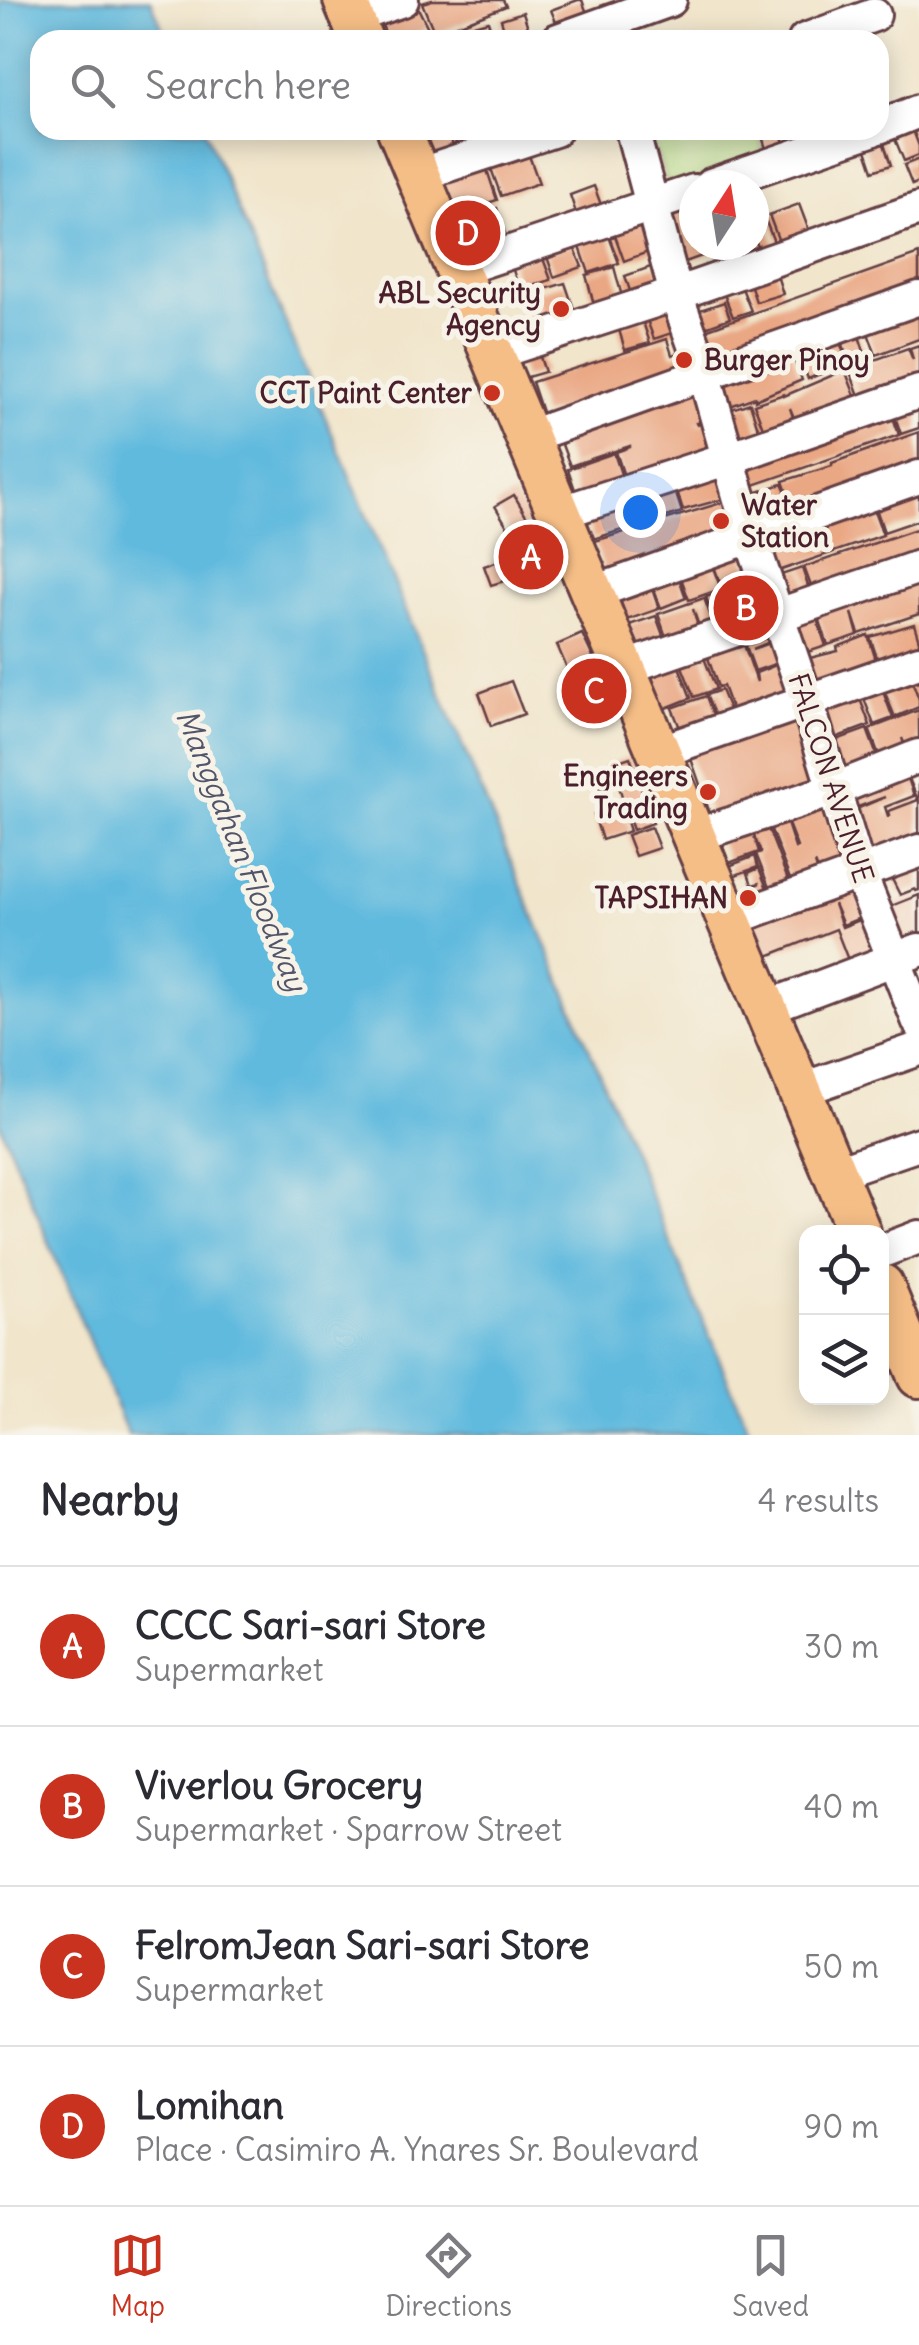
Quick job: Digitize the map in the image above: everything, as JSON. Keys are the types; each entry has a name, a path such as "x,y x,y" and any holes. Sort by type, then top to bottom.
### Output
{"main road":[{"path":"403,140 856,1225"},
{"path":"889,1296 909,1323 919,1376"}],"street":[{"path":"353,19 402,0"},
{"path":"599,22 670,0"},
{"path":"833,30 874,15"},
{"path":"889,123 919,111"},
{"path":"418,175 525,140"},
{"name":"FALCON AVENUE","path":"635,140 676,294 705,376 751,538 807,702 832,790 860,874 907,954 919,1022"},
{"path":"754,170 842,140"},
{"path":"457,270 679,196"},
{"path":"492,354 919,209"},
{"path":"527,436 919,298"},
{"path":"559,512 919,392"},
{"path":"592,593 919,478"},
{"path":"624,668 919,567"},
{"path":"659,752 919,662"},
{"path":"694,836 919,756"},
{"path":"729,920 919,851"},
{"path":"765,1008 907,954"},
{"path":"800,1090 919,1049"},
{"path":"834,1173 919,1144"},
{"path":"889,1248 919,1237"}],"green space":[{"path":"652,140 760,140 766,157 727,170 679,170 679,186 669,189"}],"water":[{"name":"Manggahan Floodway","path":"0,0 151,0 163,30 30,30 30,140 209,140 751,1435 128,1435 0,1124"}],"building":[{"path":"503,0 506,6 445,30 433,30 422,3"},
{"path":"582,0 588,16 558,27 551,10"},
{"path":"415,2 428,28 384,30 379,19"},
{"path":"523,12 529,30 504,30 501,19"},
{"path":"488,21 491,30 459,30"},
{"path":"909,120 919,155 904,161 890,127"},
{"path":"422,140 451,140 455,151 429,160"},
{"path":"455,140 477,140 478,143 458,149"},
{"path":"763,140 783,140 785,146 767,152"},
{"path":"883,140 891,165 873,171 863,141"},
{"path":"527,150 539,183 501,196 489,163"},
{"path":"919,159 919,182 912,185 904,165"},
{"path":"485,164 497,200 451,215 439,178"},
{"path":"594,186 603,210 578,219 570,195"},
{"path":"679,204 679,260 691,260 677,265 659,211"},
{"path":"799,204 811,236 781,247 769,215"},
{"path":"497,208 506,237 485,244 476,215"},
{"path":"472,216 481,245 464,250 454,222"},
{"path":"646,218 656,249 624,261 613,230"},
{"path":"769,229 776,247 769,250"},
{"path":"607,231 619,263 589,273 578,241"},
{"path":"573,244 582,267 554,277 546,254"},
{"path":"541,253 551,280 519,290 511,263"},
{"path":"919,254 919,287 704,364 694,334"},
{"path":"656,265 664,286 632,297 625,276"},
{"path":"614,267 624,304 596,312 586,275"},
{"path":"775,269 783,294 756,302 748,277"},
{"path":"565,283 576,315 546,325 535,292"},
{"path":"742,288 751,311 733,317 724,294"},
{"path":"724,302 730,318 700,329 694,312"},
{"path":"672,305 681,330 654,339 645,315"},
{"path":"919,305 919,339 876,355 865,325"},
{"path":"642,319 650,343 625,350 618,326"},
{"path":"856,327 866,357 849,363 839,333"},
{"path":"837,334 848,364 831,370 820,340"},
{"path":"667,339 672,355 688,350 694,366 543,415 532,382"},
{"path":"814,343 825,372 808,379 797,349"},
{"path":"919,345 919,380 861,401 849,369 908,348 913,360 910,348"},
{"path":"537,348 545,372 524,378 517,355"},
{"path":"791,350 802,380 719,410 708,381"},
{"path":"845,370 858,403 797,425 790,408 796,426 766,436 754,404 784,396"},
{"path":"702,384 714,418 696,423 713,420 724,454 627,485 616,452 630,446 570,466 558,434"},
{"path":"919,394 919,428 901,434 891,405"},
{"path":"750,403 761,437 731,447 719,413"},
{"path":"889,405 899,435 748,487 742,468"},
{"path":"919,432 919,468 758,525 748,495 782,484 789,499 783,481"},
{"path":"614,453 625,486 579,502 568,469"},
{"path":"720,463 731,497 683,510 673,477"},
{"path":"671,479 682,512 663,518 653,485"},
{"path":"919,484 919,520 884,532 873,500"},
{"path":"651,486 661,518 593,539 583,507"},
{"path":"514,495 530,522 511,533 495,506"},
{"path":"731,500 742,532 606,576 595,541"},
{"path":"871,502 883,535 770,574 758,542"},
{"path":"919,528 919,564 816,600 804,567"},
{"path":"537,543 546,561 525,571 517,552"},
{"path":"740,544 764,611 734,622 710,555"},
{"path":"709,557 721,589 689,600 677,567"},
{"path":"501,560 508,580 491,585 484,566"},
{"path":"675,567 686,598 661,608 649,577"},
{"path":"802,568 813,601 783,611 772,578"},
{"path":"648,577 659,609 627,620 616,588"},
{"path":"919,578 919,614 859,634 852,613 858,635 828,645 817,612"},
{"path":"720,592 731,621 716,626 706,597"},
{"path":"704,598 715,628 701,632 693,609 698,627 666,637 658,614"},
{"path":"815,613 826,646 796,656 785,624"},
{"path":"656,616 664,638 637,647 629,625"},
{"path":"772,624 777,639 753,649 779,640 786,660 755,671 742,635"},
{"path":"914,624 919,658 881,670 870,637"},
{"path":"582,634 596,664 570,675 557,645"},
{"path":"868,635 879,670 812,695 802,660 838,651 837,647"},
{"path":"742,639 757,682 756,673 786,661 802,702 737,724 706,652"},
{"path":"703,655 716,689 694,697 681,664"},
{"path":"678,664 691,698 663,709 650,674"},
{"path":"600,670 612,703 588,712 575,678"},
{"path":"911,678 919,707 895,717 883,688"},
{"path":"511,681 524,714 491,726 479,693"},
{"path":"882,689 893,718 874,725 863,696"},
{"path":"721,690 735,724 721,730 706,695"},
{"path":"858,694 870,725 827,741 815,710"},
{"path":"706,696 717,726 684,738 672,708"},
{"path":"801,709 827,789 715,828 688,750"},
{"path":"919,710 919,751 909,755 902,738 907,754 882,763 869,729"},
{"path":"867,729 880,764 840,777 828,743"},
{"path":"630,757 636,773 610,782 604,766"},
{"path":"919,763 919,846 867,865 847,813 885,797 847,811 840,793","holes":["905,769 918,800 889,811 888,816 885,807 914,796"]},
{"path":"639,780 644,798 624,803 619,786"},
{"path":"831,798 847,853 823,883 815,863 822,884 795,892 766,817 783,811 795,848 785,816"},
{"path":"645,800 653,823 633,830 625,806"},
{"path":"622,806 630,831 602,840 594,815"},
{"path":"764,818 793,893 774,900 756,854 761,852 754,836 759,852 729,863 718,834"},
{"path":"651,827 659,848 635,856 627,835"},
{"path":"755,856 758,867 733,876 729,866"},
{"path":"919,857 919,890 900,895 888,871"},
{"path":"759,868 772,901 760,905 753,886 760,883 752,885 748,873"},
{"path":"855,885 867,915 843,925 834,904 842,927 870,916 885,951 850,965 836,929 765,957 752,921"},
{"path":"919,895 919,944 898,951 884,909"}],"place":[{"name":"Lomihan","path":"468,233"},
{"name":"ABL Security Agency","path":"561,309"},
{"name":"Burger Pinoy","path":"684,360"},
{"name":"CCT Paint Center","path":"492,393"},
{"name":"Water Station","path":"721,521"},
{"name":"CCCC Sari-sari Store","path":"531,557"},
{"name":"Viverlou Grocery","path":"746,608"},
{"name":"FelromJean Sari-sari Store","path":"594,691"},
{"name":"Engineers Trading","path":"708,792"},
{"name":"TAPSIHAN","path":"748,898"}]}
